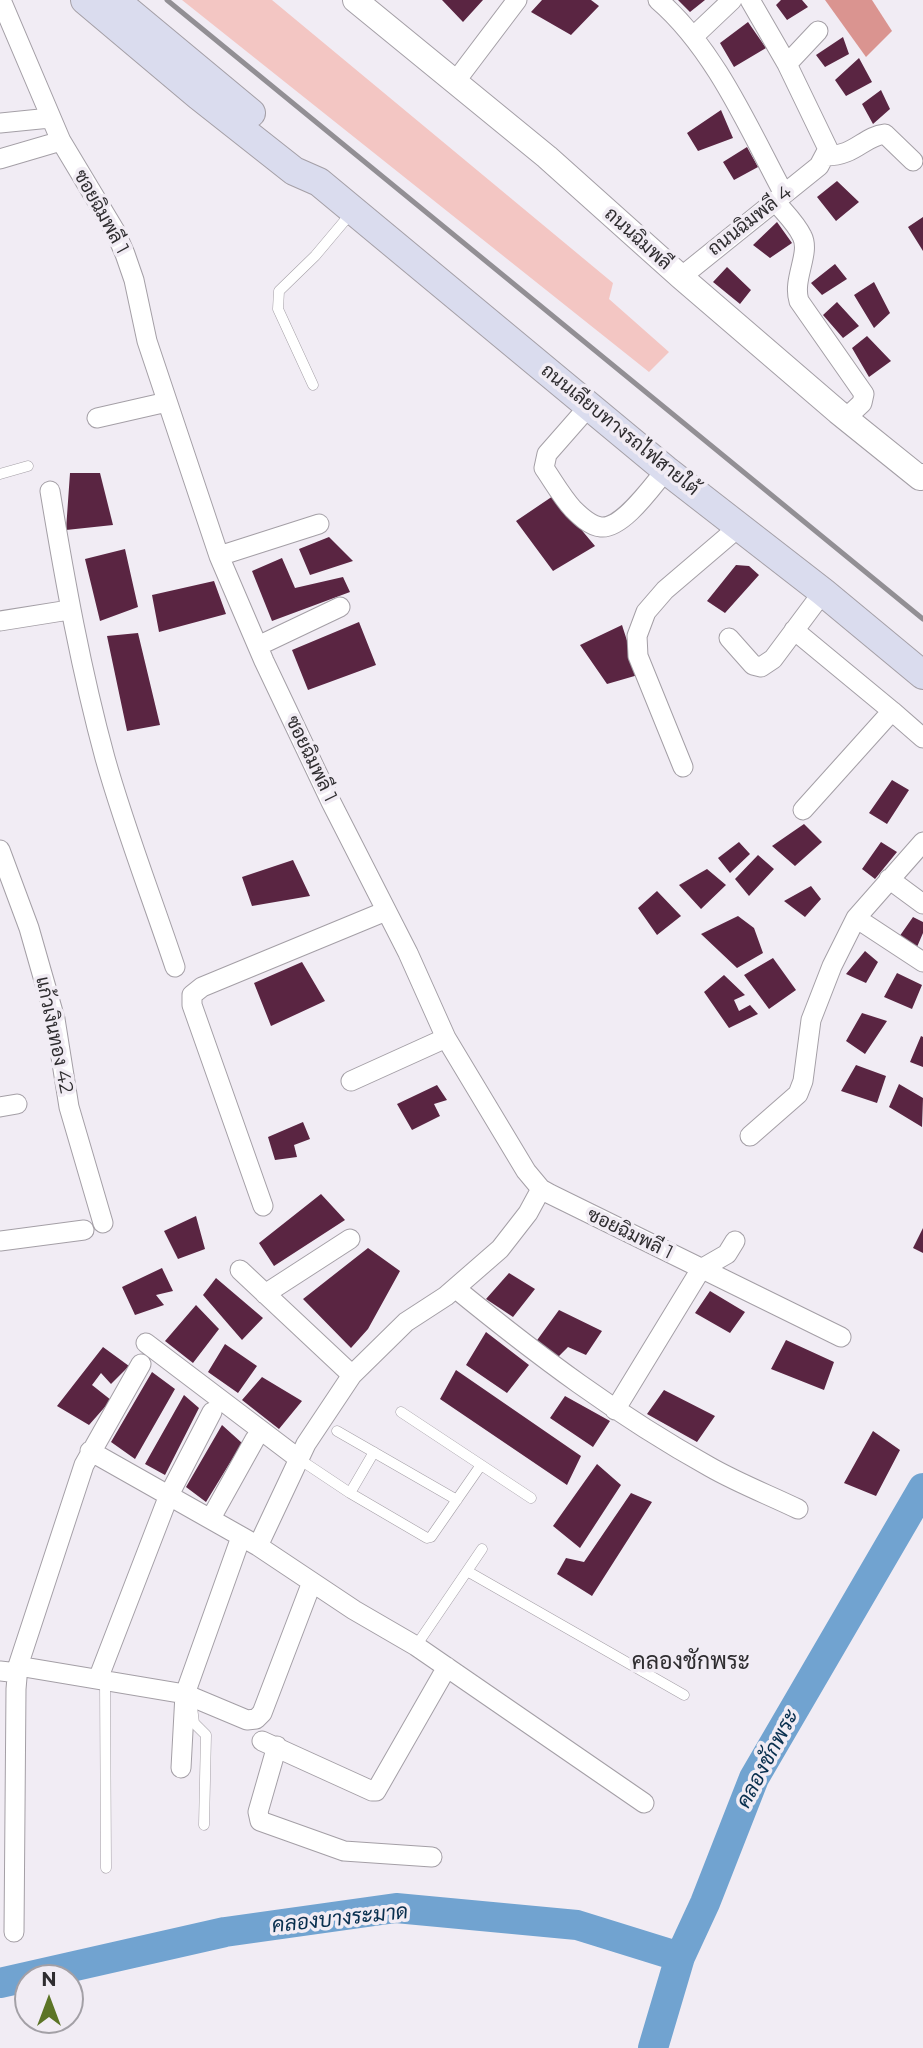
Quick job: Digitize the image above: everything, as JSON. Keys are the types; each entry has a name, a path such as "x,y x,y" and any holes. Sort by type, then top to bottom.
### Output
{"main road":[{"name":"ถนนเลียบทางรถไฟสายใต้","path":"85,0 199,96 294,171 319,182 666,470 823,592 923,675"},
{"name":"ถนนเลียบทางรถไฟสายใต้","path":"115,0 279,136 311,167 319,182"}],"street":[{"name":"ซอยฉิมพลี 1","path":"1,0 61,141 115,231 125,254 134,279 147,341 219,556 258,646 408,953 446,1038 526,1171 541,1189 841,1337"},
{"name":"ถนนฉิมพลี","path":"355,0 547,157 681,277 846,418 922,478"},
{"path":"456,82 517,0"},
{"path":"658,0 694,36 737,108 780,197 803,237 805,246 796,291 799,301 863,394 862,403 846,418"},
{"path":"694,36 732,0"},
{"path":"750,0 824,136 828,149 823,161"},
{"path":"786,64 818,31"},
{"path":"0,123 50,118"},
{"path":"823,161 846,153 877,135 885,134 913,161"},
{"path":"0,159 61,141"},
{"name":"ถนนฉิมพลี 4","path":"681,277 823,161"},
{"path":"97,418 167,402"},
{"path":"590,405 547,454 544,468 573,508 590,524 609,526 624,517 666,470"},
{"path":"50,491 69,610 106,762 176,967"},
{"path":"219,556 319,524"},
{"path":"684,767 638,656 637,636 646,612 665,590 740,526"},
{"path":"729,638 753,665 761,667 773,660 823,592"},
{"path":"258,646 340,607"},
{"path":"0,621 69,610"},
{"path":"794,630 923,738"},
{"path":"803,810 892,711"},
{"path":"750,1136 798,1094 803,1081 811,1020 826,979 856,918 923,844"},
{"name":"แก้วเงินทอง 42","path":"0,849 29,928 55,1019 69,1107 103,1223"},
{"path":"889,879 923,904"},
{"path":"263,1206 197,1017 192,995 202,986 386,911"},
{"path":"856,918 923,962"},
{"path":"351,1081 446,1038"},
{"path":"258,1546 299,1459 352,1375 406,1322 456,1288 500,1249 528,1213 541,1189"},
{"path":"0,1241 84,1230"},
{"path":"265,1294 350,1239"},
{"path":"615,1410 701,1269 727,1254 735,1241"},
{"path":"240,1270 352,1375"},
{"path":"456,1288 552,1367 615,1410 712,1469 798,1509"},
{"path":"146,1343 299,1459"},
{"path":"14,1932 12,1670 90,1451 141,1364"},
{"path":"102,1679 169,1495 212,1412"},
{"path":"211,1518 255,1439"},
{"path":"90,1451 258,1546 354,1610 416,1646 644,1803"},
{"path":"181,1768 188,1695 240,1536"},
{"path":"12,1670 102,1679 188,1695 247,1720 256,1719 262,1713 312,1582"},
{"path":"432,1857 344,1851 260,1821 258,1815 269,1743 376,1791 447,1667"}],"lane":[{"path":"313,385 278,309 279,291 315,257 352,212"},
{"path":"0,474 28,466"},
{"path":"401,1412 531,1498"},
{"path":"337,1431 457,1500"},
{"path":"350,1493 374,1452"},
{"path":"299,1459 350,1493 427,1538 481,1465"},
{"path":"416,1646 482,1549"},
{"path":"467,1571 684,1695"},
{"path":"102,1679 106,1868"},
{"path":"188,1695 194,1723 206,1735 204,1825"}],"shaded area":[{"path":"182,0 272,0 613,283 609,299 669,352 649,372"},
{"path":"825,0 872,0 892,31 866,57"}],"building":[{"path":"442,0 483,0 463,22"},
{"path":"542,0 591,0 599,6 571,35 531,12"},
{"path":"678,0 705,0 690,12"},
{"path":"781,0 802,0 808,7 787,20 776,5"},
{"path":"748,22 766,48 734,67 720,43"},
{"path":"843,37 849,54 825,67 816,55"},
{"path":"859,58 872,82 846,96 835,80"},
{"path":"881,90 890,109 873,124 862,104"},
{"path":"721,110 733,138 698,151 687,133"},
{"path":"747,147 758,167 734,180 723,162"},
{"path":"837,181 859,202 836,221 817,197"},
{"path":"923,217 923,251 908,227"},
{"path":"777,222 792,243 770,258 753,245"},
{"path":"835,264 847,279 822,295 811,283"},
{"path":"727,267 751,290 740,304 713,282"},
{"path":"874,282 890,313 874,328 854,295"},
{"path":"837,302 859,326 843,338 823,315"},
{"path":"867,336 891,361 869,377 852,348"},
{"path":"70,473 100,473 113,525 66,530"},
{"path":"553,496 595,546 553,571 516,521"},
{"path":"329,537 353,561 310,575 299,549"},
{"path":"125,549 138,607 100,621 85,559"},
{"path":"282,558 295,588 343,577 350,592 272,621 252,571"},
{"path":"736,565 749,566 759,575 725,613 707,601"},
{"path":"214,581 226,614 159,632 152,595"},
{"path":"359,622 376,665 308,690 292,650"},
{"path":"622,625 638,675 607,684 580,645"},
{"path":"138,633 160,725 127,731 107,636"},
{"path":"892,780 909,790 887,824 869,813"},
{"path":"804,824 822,842 795,866 772,846"},
{"path":"739,842 750,854 730,873 718,858"},
{"path":"881,842 897,852 875,879 862,869"},
{"path":"758,855 774,869 749,896 735,879"},
{"path":"293,860 310,896 252,906 242,877"},
{"path":"707,869 726,885 701,909 679,885"},
{"path":"811,886 821,899 805,917 784,901"},
{"path":"657,891 681,916 657,935 638,908"},
{"path":"738,916 754,928 763,953 737,968 701,934"},
{"path":"913,917 923,922 923,933 917,947 899,937"},
{"path":"865,951 878,962 866,983 846,974"},
{"path":"773,958 796,990 769,1009 744,975"},
{"path":"302,962 325,1001 271,1026 254,983"},
{"path":"897,973 922,985 912,1009 884,997"},
{"path":"724,975 745,995 734,1000 739,1011 750,1005 758,1014 729,1028 704,992"},
{"path":"862,1013 887,1021 865,1054 846,1041"},
{"path":"921,1036 923,1037 923,1067 910,1062"},
{"path":"856,1065 886,1076 877,1103 841,1091"},
{"path":"899,1084 923,1098 922,1127 889,1107"},
{"path":"437,1085 447,1100 434,1104 440,1116 412,1130 397,1104"},
{"path":"303,1122 310,1139 294,1145 297,1157 275,1160 268,1137"},
{"path":"321,1194 345,1220 274,1266 259,1243"},
{"path":"196,1216 205,1249 178,1259 164,1231"},
{"path":"923,1228 923,1253 913,1248"},
{"path":"368,1248 400,1271 368,1329 351,1348 303,1299"},
{"path":"162,1268 173,1291 156,1295 164,1305 135,1315 122,1287"},
{"path":"509,1273 535,1289 513,1317 486,1299"},
{"path":"216,1278 263,1318 242,1340 203,1295"},
{"path":"710,1291 745,1312 730,1333 695,1313"},
{"path":"196,1305 219,1329 193,1363 165,1341"},
{"path":"559,1310 602,1331 586,1355 568,1347 557,1358 535,1343"},
{"path":"486,1332 529,1365 507,1393 466,1365"},
{"path":"786,1340 834,1362 824,1390 771,1369"},
{"path":"225,1344 257,1366 238,1393 208,1372"},
{"path":"103,1347 129,1366 111,1384 101,1373 92,1385 111,1400 89,1425 57,1406"},
{"path":"456,1370 581,1456 567,1485 440,1399"},
{"path":"152,1372 175,1389 135,1459 111,1442"},
{"path":"262,1377 302,1401 279,1429 242,1400"},
{"path":"664,1390 715,1416 697,1442 647,1414"},
{"path":"184,1395 199,1408 165,1475 145,1464"},
{"path":"565,1396 610,1421 593,1447 550,1418"},
{"path":"222,1425 242,1443 206,1502 186,1487"},
{"path":"873,1431 900,1450 876,1496 844,1483"},
{"path":"597,1464 621,1485 580,1548 553,1526"},
{"path":"631,1493 652,1502 592,1596 557,1574 566,1558 584,1562"}],"waterway":[{"name":"คลองชักพระ","path":"653,2048 680,1957 705,1903 754,1778 923,1488"},
{"name":"คลองบางระมาด","path":"0,1983 225,1932 396,1908 577,1925 680,1957"}],"railway":[{"path":"167,0 923,619"}],"district":[{"name":"คลองชักพระ","path":"691,1662"}]}
